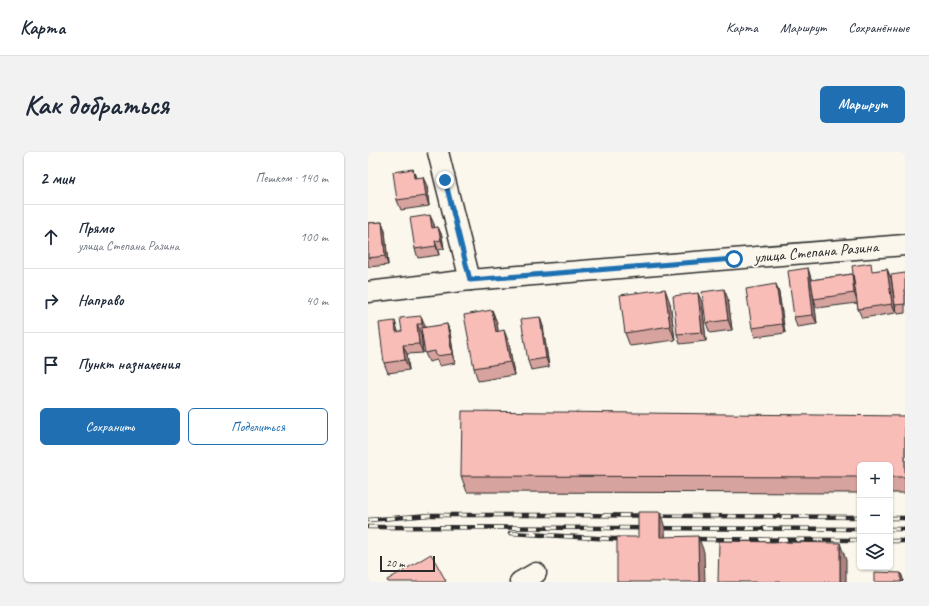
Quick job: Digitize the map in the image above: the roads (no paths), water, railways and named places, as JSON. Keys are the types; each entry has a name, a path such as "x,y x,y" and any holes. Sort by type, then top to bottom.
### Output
{"street":[{"path":"438,152 470,280"},
{"name":"улица Степана Разина","path":"368,292 470,280 905,245"}],"railway":[{"path":"368,520 430,515 857,517"},
{"path":"893,518 905,518"},
{"path":"368,527 857,529"},
{"path":"893,529 905,529"},
{"path":"510,533 628,539"},
{"path":"688,539 857,540"},
{"path":"893,541 905,541"}]}
